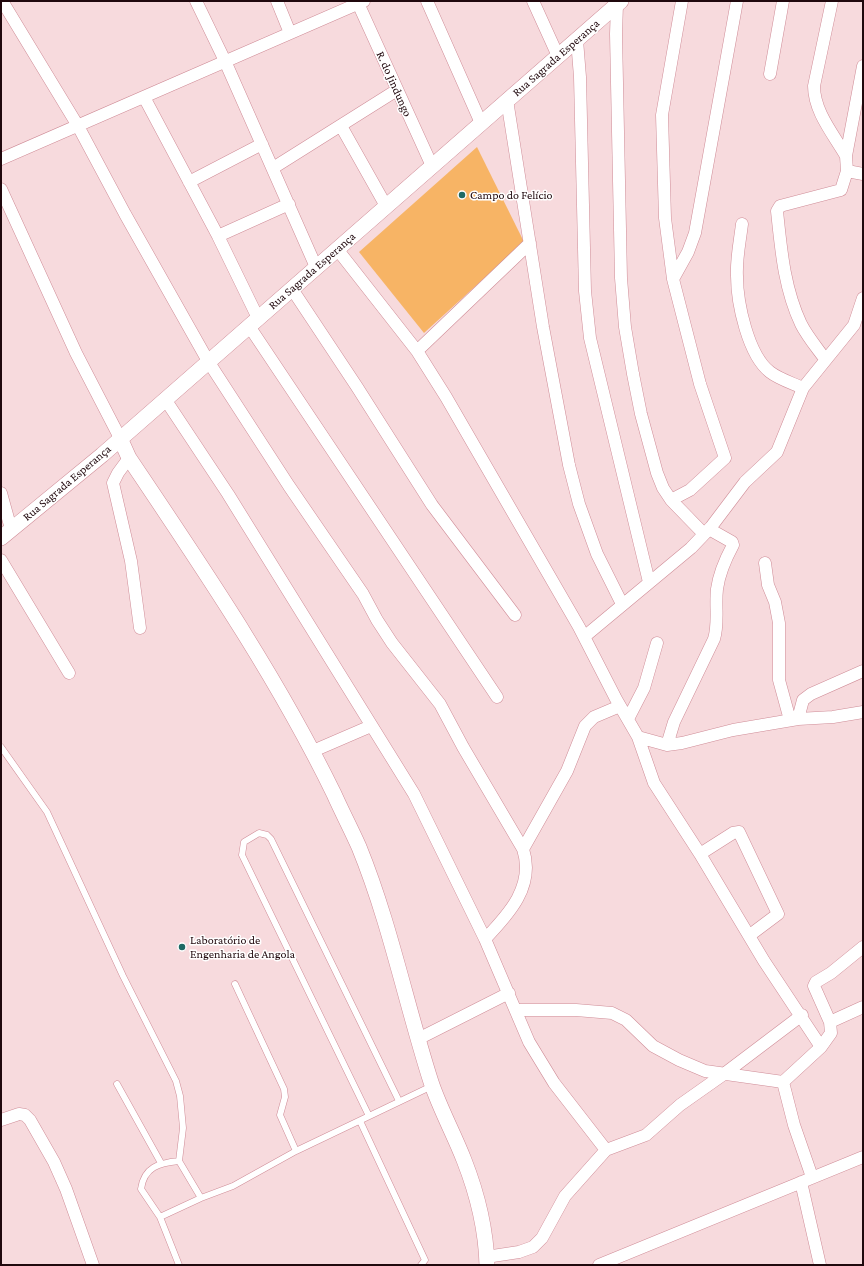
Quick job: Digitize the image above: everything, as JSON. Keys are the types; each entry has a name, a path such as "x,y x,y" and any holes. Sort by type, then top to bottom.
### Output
{"street":[{"path":"196,1 273,168 316,267"},
{"path":"277,1 290,33"},
{"path":"427,1 481,123"},
{"path":"533,1 558,56"},
{"path":"671,500 690,490 725,458 700,384 673,279 665,218 662,114 682,1"},
{"path":"673,279 688,252 695,233 736,1"},
{"path":"770,74 783,1"},
{"path":"832,1 814,86 814,98 819,110 846,156"},
{"path":"1,159 360,2"},
{"name":"R. do Jindungo","path":"360,2 397,90 432,166"},
{"path":"619,3 616,34 620,270 625,327 641,414 657,473 663,488 671,500 707,532 732,542 733,545 721,573 717,589 717,629 714,639 674,722 667,744"},
{"name":"Rua Sagrada Esperança","path":"6,533 102,455 619,3"},
{"path":"5,4 78,126 125,214 208,361 289,486 363,594 388,637 440,704 463,747 523,849 527,861 523,887 516,902 502,922 485,939"},
{"path":"577,40 580,76 585,291 590,338 649,582"},
{"path":"825,359 806,332 790,294 784,274 777,210 780,206 840,190 847,171 846,156 863,66"},
{"path":"273,168 397,90"},
{"path":"144,97 218,236 254,322 497,697"},
{"path":"507,100 554,390 569,465 579,504 597,554 622,604"},
{"path":"341,126 386,206"},
{"path":"189,182 262,144"},
{"path":"847,171 863,174"},
{"path":"1,189 76,353 129,458 233,614 284,699 313,751 358,845 390,936 418,1039 433,1086 449,1127 464,1159 475,1194 487,1261 533,1247 542,1238 565,1196 606,1150 646,1135 680,1105 802,1015"},
{"path":"218,236 289,204"},
{"path":"742,224 737,276 741,306 753,351 760,362 770,372 803,388"},
{"path":"417,351 530,243"},
{"path":"337,249 417,351 450,404 584,636 620,706 638,737 654,783 700,854 750,935 764,961 802,1015 821,1047"},
{"path":"292,289 358,387 432,505 515,615"},
{"path":"584,636 691,548 707,532 746,482 777,452 803,388 854,325 863,298"},
{"path":"165,399 236,507 414,794 485,939 517,1010 529,1042 542,1064 606,1150"},
{"path":"129,458 113,483 131,560 140,628"},
{"path":"1,493 6,533"},
{"path":"1,560 69,673"},
{"path":"765,563 768,585 775,602 779,623 779,680 794,719"},
{"path":"628,719 644,688 657,643"},
{"path":"794,719 803,700 811,694 863,671"},
{"path":"523,849 567,772 585,726 594,717 620,706"},
{"path":"638,737 667,744 682,743 733,730 794,719 833,717 863,712"},
{"path":"313,751 371,726"},
{"path":"700,854 733,833 739,832 778,914 750,935"},
{"path":"783,1082 821,1047 831,1033 830,1022 814,986 816,982 863,947"},
{"path":"418,1039 509,993"},
{"path":"830,1022 863,1007"},
{"path":"517,1010 576,1010 612,1013 626,1020 653,1046 678,1060 705,1071 783,1082"},
{"path":"783,1082 794,1125 812,1177"},
{"path":"1,1120 19,1114 25,1115 30,1120 54,1162 66,1189 93,1265"},
{"path":"599,1265 863,1157"},
{"path":"801,1182 820,1265"}],"lane":[{"path":"1,747 47,812 123,976 176,1081 180,1096 183,1128 179,1161 201,1198"},
{"path":"369,1116 242,854 244,842 259,833 267,835 271,839 399,1101"},
{"path":"235,984 284,1089 285,1097 280,1115 296,1152"},
{"path":"117,1084 161,1163"},
{"path":"160,1217 201,1198 233,1186 296,1152 399,1101 433,1086"},
{"path":"360,1121 425,1260 422,1265"},
{"path":"179,1161 161,1163 146,1174 141,1189 160,1217 179,1265"}],"shaded area":[{"name":"Campo do Felício","path":"477,147 524,242 424,333 359,252"}],"place":[{"name":"Campo do Felício","path":"462,195"},
{"name":"Laboratório de Engenharia de Angola","path":"182,947"}]}
